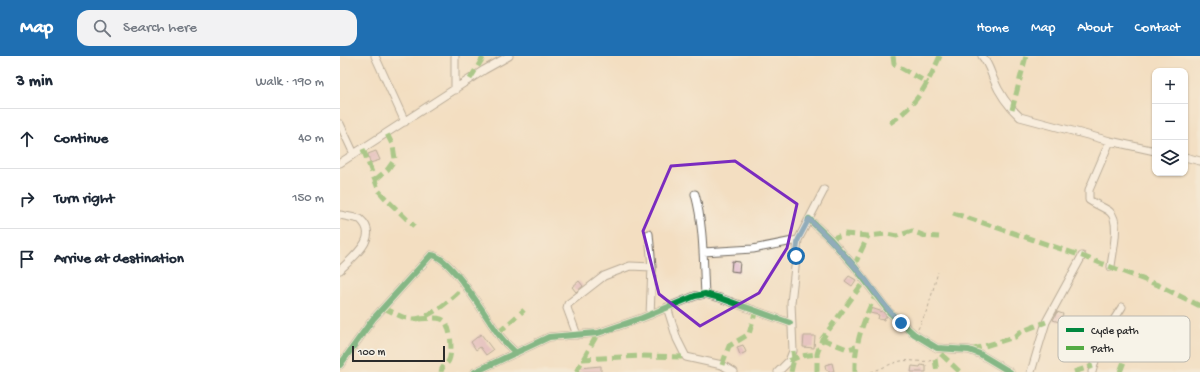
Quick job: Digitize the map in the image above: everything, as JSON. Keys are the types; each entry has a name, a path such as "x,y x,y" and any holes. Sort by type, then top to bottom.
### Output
{"street":[{"path":"375,56 404,122"},
{"path":"455,56 455,90"},
{"path":"340,163 509,56"},
{"path":"982,56 989,66 1000,92 1012,110 1020,117 1110,141 1152,150"},
{"path":"340,124 354,154"},
{"path":"1110,141 1088,190 1089,200 1111,213 1115,219 1116,232 1111,267"},
{"path":"1188,158 1200,161"},
{"path":"778,372 789,361 792,351 790,323 798,240 824,190"},
{"path":"695,194 701,216 705,294"},
{"path":"340,215 360,219 365,223 368,233 368,238 362,250 340,270"},
{"path":"809,219 830,239 854,266 889,312 914,334 937,348 969,350 980,354 1010,372"},
{"path":"649,234 652,267 650,315"},
{"path":"703,252 753,249 798,240"},
{"path":"340,365 373,319 431,255 438,256 466,286 498,334 516,353"},
{"path":"1031,372 1046,322 1082,256"},
{"path":"577,335 567,308 568,304 604,276 630,266 652,267"},
{"path":"475,372 549,337 598,333 650,315 695,296 705,294 790,323"},
{"path":"667,308 677,339 686,357 722,365 734,372"},
{"path":"1117,316 1122,308"},
{"path":"1092,372 1095,362"}],"path":[{"path":"914,334 928,308 938,272"},
{"path":"871,372 901,361 921,362 935,359 945,349"}],"highlighted area":[{"path":"735,161 797,204 787,248 759,293 700,326 659,294 643,231 671,166"}],"building":[{"path":"376,151 380,160 370,163 368,154"},
{"path":"732,261 740,262 739,272 731,271"},
{"path":"849,276 856,280 852,286 845,281"},
{"path":"579,281 583,286 576,292 572,287"},
{"path":"871,308 883,312 887,317 885,317 884,320 878,319 879,315 870,313"},
{"path":"1057,312 1063,314 1062,316 1058,316 1058,322 1053,320"},
{"path":"481,334 493,350 486,355 480,347 476,350 471,342"},
{"path":"804,336 815,336 814,348 803,347"},
{"path":"743,345 746,352 740,355 737,347"},
{"path":"832,363 834,371 829,372 826,370 825,365"},
{"path":"921,365 926,366 926,372 911,372 912,366 920,367"},
{"path":"601,366 601,372 580,372 579,368"}],"marked path":[{"path":"470,79 484,56"},
{"path":"893,56 894,64 928,83"},
{"path":"890,123 907,109 920,94 940,56"},
{"path":"1012,110 1026,56"},
{"path":"375,180 388,169 395,159 393,146 387,134"},
{"path":"363,149 379,191 414,226"},
{"path":"953,213 1082,256 1158,285 1200,306"},
{"path":"830,239 844,234 868,236 887,234 897,236 912,231 925,236 939,237"},
{"path":"854,266 868,236"},
{"path":"817,372 817,354 822,339 865,280"},
{"path":"384,308 406,318 420,318 441,306 466,285"},
{"path":"855,372 858,342 876,294"},
{"path":"498,333 524,310"},
{"path":"722,365 729,346 749,334 756,310"},
{"path":"419,319 439,318 447,325 451,350 448,362 442,368 441,372"},
{"path":"971,350 1015,337 1020,332 1046,322"},
{"path":"576,372 598,333"},
{"path":"822,339 847,349 856,347"},
{"path":"791,372 794,359 793,351"},
{"path":"789,361 800,356 817,354"},
{"path":"941,354 960,372"},
{"path":"582,359 641,356 686,357"},
{"path":"935,359 937,372"},
{"path":"1120,372 1124,362"},
{"path":"1074,372 1093,366"}],"cycle path":[{"path":"809,219 830,239 854,266 889,312 914,334 937,348 969,350 980,354 1010,372"},
{"path":"340,365 373,319 431,255 439,258 457,275 499,335 516,353"},
{"path":"475,372 549,337 598,333 642,318 695,296 705,294 790,323"}],"route":[{"path":"796,256 798,240 809,219 830,239 854,266 889,312 901,323"}]}
